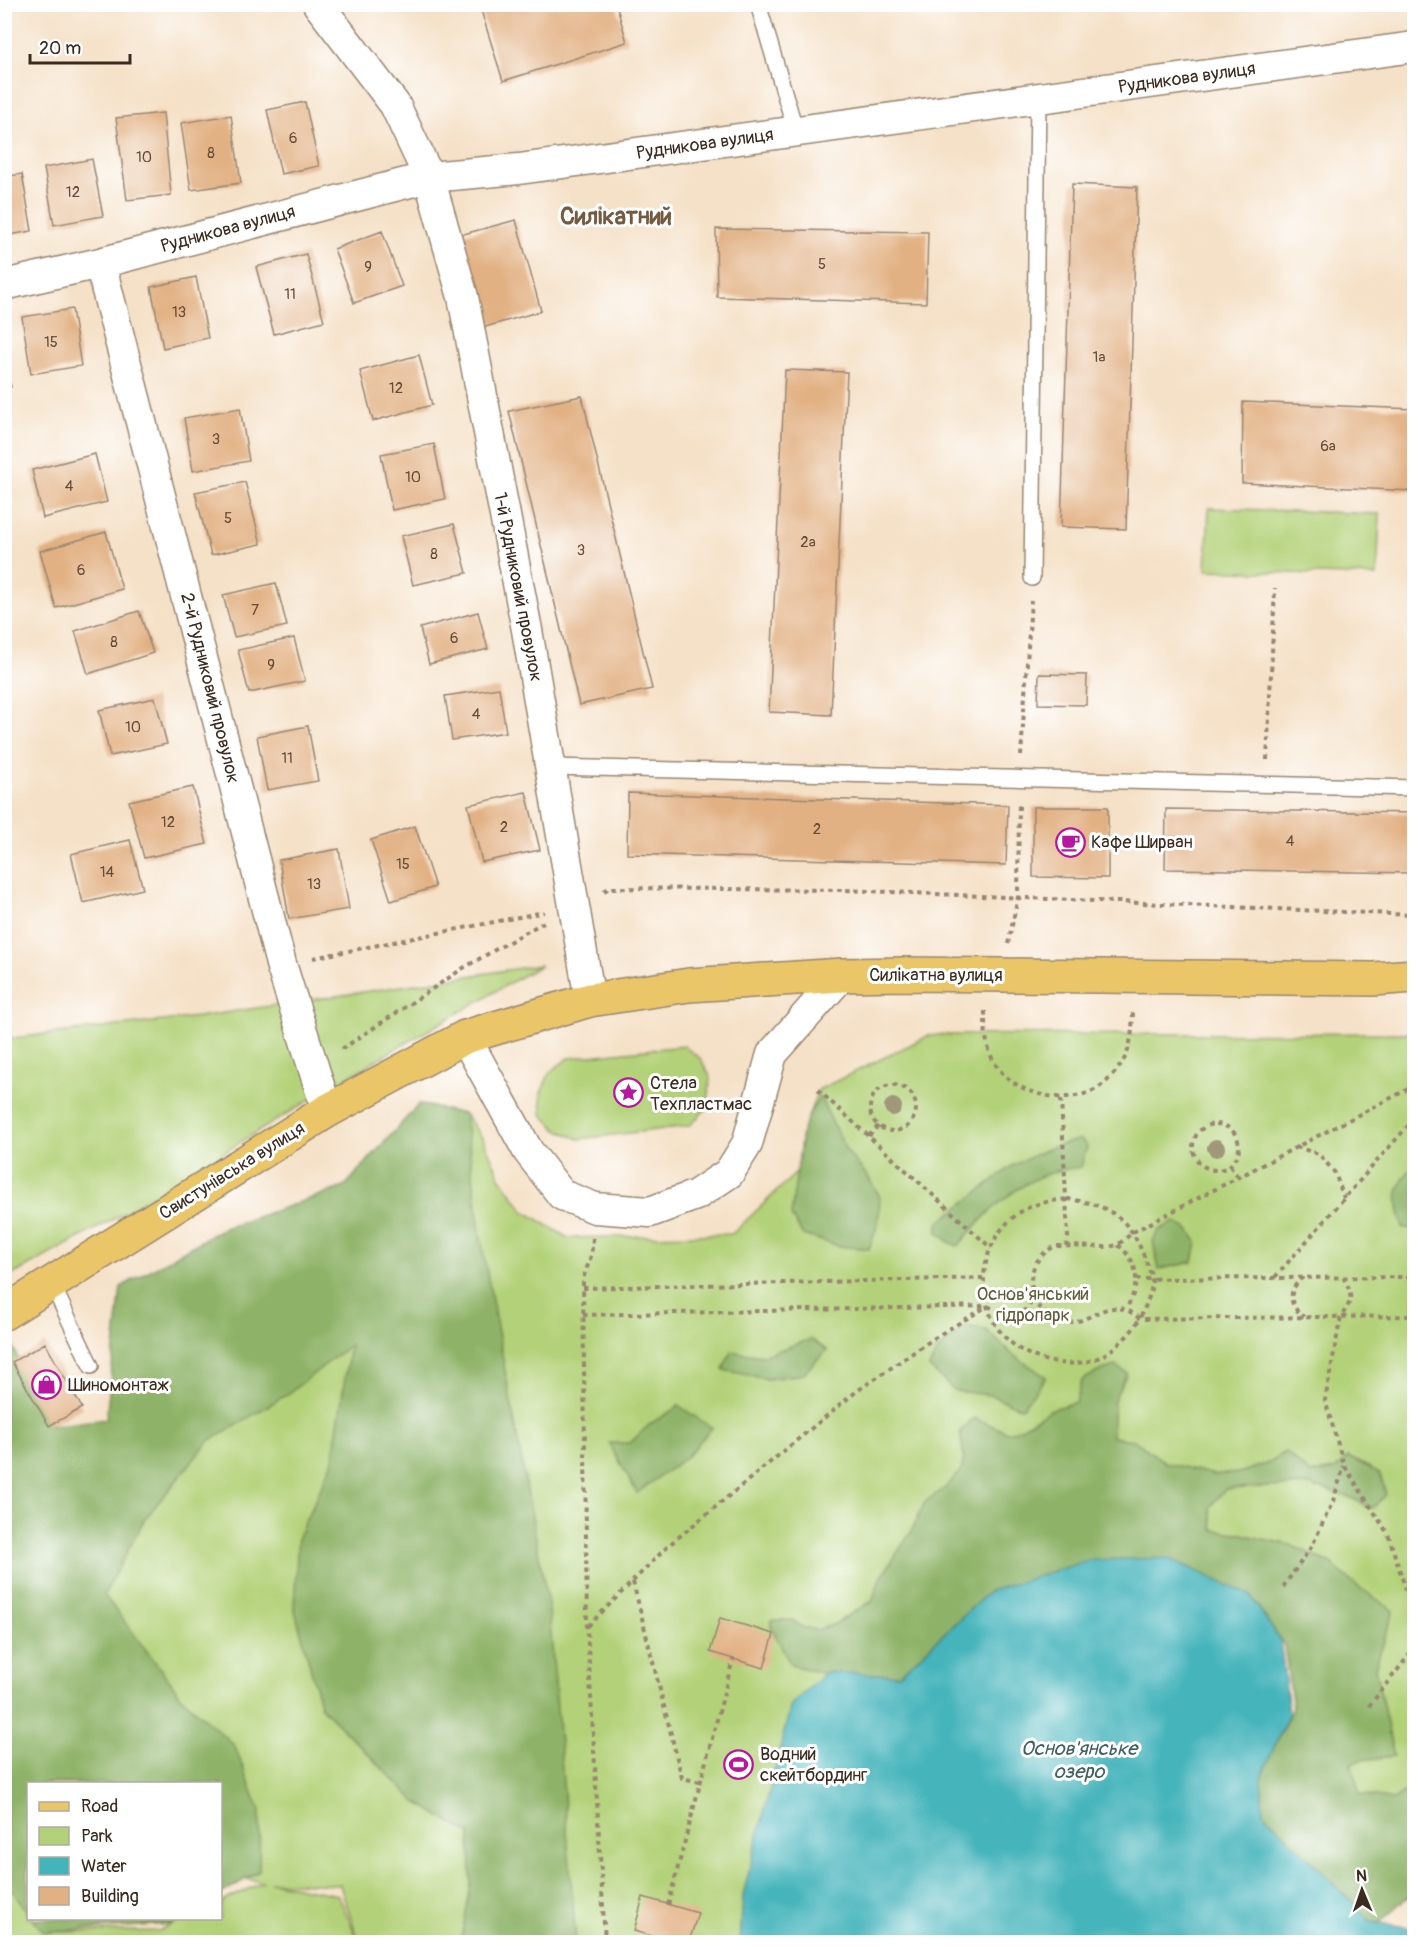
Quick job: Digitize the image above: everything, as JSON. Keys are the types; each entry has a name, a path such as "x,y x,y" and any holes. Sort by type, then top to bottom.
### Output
{"main road":[{"name":"Силікатна вулиця","path":"465,1037 590,1000 689,986 842,975 952,974 1373,979 1414,976"},
{"name":"Свистунівська вулиця","path":"4,1313 327,1111 465,1037"}],"street":[{"name":"1-й Рудниковий провулок","path":"318,4 395,105 429,177 463,297 525,618 590,1000"},
{"name":"Рудникова вулиця","path":"4,285 100,263 429,177 519,170 1414,47"},
{"name":"2-й Рудниковий провулок","path":"100,263 281,964 327,1111"},
{"path":"465,1037 528,1151 562,1195 596,1208 650,1212 696,1195 729,1173 747,1144 772,1054 842,975"}],"lane":[{"path":"758,4 796,132"},
{"path":"1032,578 1038,99"},
{"path":"551,767 1414,788"},
{"path":"52,1284 91,1366"}],"path":[{"path":"1006,953 1018,897 1019,778 1032,578"},
{"path":"1266,784 1275,588"},
{"path":"313,1068 465,968 609,888 845,890 1414,915"},
{"path":"281,964 574,906"},
{"path":"985,1011 985,1036 994,1061 1005,1074 1020,1087 1061,1099 1091,1092 1112,1076 1124,1060 1131,1040 1133,1011"},
{"path":"889,1085 905,1087 911,1092 917,1107 912,1122 899,1130 891,1131 879,1125 870,1112 872,1098 889,1085"},
{"path":"583,1315 987,1306 1005,1314 1020,1313 1028,1308 1031,1300 1033,1269 1042,1254 1056,1246 1108,1247 1118,1245 1133,1232 1414,1086"},
{"path":"818,1090 991,1248"},
{"path":"1061,1099 1067,1198 1068,1237 1066,1246"},
{"path":"1274,1277 1414,1119"},
{"path":"1219,1124 1233,1132 1237,1139 1238,1154 1230,1165 1221,1170 1213,1170 1201,1165 1195,1158 1192,1152 1194,1137 1204,1127 1219,1124"},
{"path":"869,1136 879,1125"},
{"path":"1296,1147 1319,1154 1335,1173 1344,1198"},
{"path":"1230,1165 1238,1177"},
{"path":"1067,1198 1092,1203 1115,1214 1133,1232 1142,1248 1153,1278 1140,1319 1124,1341 1101,1357 1073,1364 1046,1362 1020,1350 1000,1331 987,1306 983,1278 988,1253 1000,1231 1019,1213 1042,1202 1067,1198"},
{"path":"596,1208 591,1256 584,1279 583,1315 587,1627 605,1942"},
{"path":"1118,1245 1125,1250 1132,1262 1136,1279 1134,1294 1125,1309"},
{"path":"1303,1277 1293,1286 1291,1296 1293,1306 1304,1317"},
{"path":"1343,1277 1349,1287 1351,1298 1349,1306 1341,1316 1325,1400 1344,1465 1388,1534 1414,1615"},
{"path":"1136,1279 1414,1277"},
{"path":"584,1288 983,1278"},
{"path":"1031,1300 1048,1315 1058,1321 1068,1323 1084,1320 1099,1310 1110,1308 1132,1311 1140,1319 1414,1316"},
{"path":"587,1627 669,1545 857,1391 939,1335 987,1306"},
{"path":"1283,1587 1312,1546 1333,1501 1344,1465"},
{"path":"633,1581 682,1778 700,1782"},
{"path":"1369,1706 1414,1649"},
{"path":"668,1905 733,1659"}],"green space":[{"path":"1209,508 1380,514 1377,576 1206,570"},
{"path":"541,965 344,1079 126,1212 5,1279 5,1039 198,1017"},
{"name":"Основ'янський гідропарк","path":"1414,1033 1414,1899 1376,1893 1288,1609 1169,1554 899,1675 877,1675 754,1942 359,1942 5,1942 4,1862 27,1903 27,1920 37,1920 43,1932 158,1931 182,1920 222,1920 222,1902 263,1882 230,1876 222,1782 218,1782 50,1614 156,1450 481,1240 465,1114 483,1139 500,1177 524,1211 568,1238 732,1234 798,1171 802,1133 818,1090 930,1035","holes":["270,1882 340,1885 359,1942 338,1895"]},
{"path":"684,1046 701,1059 710,1077 708,1107 689,1126 579,1139 556,1129 542,1114 541,1093 550,1072 569,1058"},
{"path":"820,1097 846,1150 868,1177 880,1197 878,1224 869,1249 839,1246 803,1235 791,1216 802,1133 809,1114"},
{"path":"419,1104 465,1114 481,1240 549,1609 576,1942 461,1942 471,1884 470,1834 416,1802 321,1707 294,1607 298,1537 332,1464 350,1345 288,1394 209,1441 144,1520 104,1595 184,1700 234,1745 260,1811 259,1871 222,1893 222,1782 27,1782 27,1912 5,1881 5,1350 12,1345 49,1426 106,1419 121,1287 222,1229 344,1187"},
{"path":"1081,1139 1087,1147 1081,1167 1053,1172 1025,1184 989,1212 958,1246 949,1242 938,1232 938,1223 1012,1166 1052,1147"},
{"path":"1414,1165 1414,1229 1403,1228 1397,1201 1402,1180"},
{"path":"1174,1222 1189,1230 1197,1242 1193,1262 1159,1269 1153,1241 1159,1230"},
{"path":"965,1327 986,1330 1012,1354 1046,1377 1022,1408 990,1395 955,1391 929,1367 937,1351"},
{"path":"811,1339 827,1350 803,1374 767,1379 723,1370 731,1351 762,1356"},
{"path":"1115,1366 1127,1373 1114,1400 1112,1437 1134,1440 1166,1463 1215,1475 1239,1473 1266,1464 1286,1452 1310,1474 1335,1470 1348,1457 1380,1473 1386,1495 1372,1508 1349,1497 1309,1485 1225,1489 1210,1507 1213,1530 1290,1545 1332,1564 1350,1581 1394,1611 1375,1668 1394,1756 1361,1760 1351,1764 1360,1794 1393,1800 1414,1786 1414,1891 1375,1927 1263,1813 1258,1781 1293,1707 1284,1645 1250,1595 990,1591 899,1675 822,1673 791,1665 771,1627 771,1620 791,1620 802,1627 816,1630 833,1625 872,1601 880,1579 911,1532 925,1502 945,1488 961,1471 964,1458 960,1432 974,1418 1007,1432 1020,1429 1050,1410 1076,1402 1082,1380"},
{"path":"679,1406 712,1428 686,1457 637,1493 609,1443 630,1443 650,1424"},
{"path":"34,1920 179,1920 173,1924 43,1932"}],"water":[{"name":"Основ'янське озеро","path":"1168,1558 1250,1595 1280,1640 1289,1713 1261,1778 1263,1813 1372,1922 1414,1928 1414,1942 740,1942 743,1895 791,1705 826,1672 899,1675 990,1591 1089,1560"}],"building":[{"path":"479,4 616,4 627,42 503,81"},
{"path":"305,102 319,166 281,174 267,110"},
{"path":"163,113 171,195 127,200 116,118"},
{"path":"231,115 241,183 191,190 181,123"},
{"path":"92,159 103,216 54,225 44,168"},
{"path":"22,174 32,231 4,236 4,177"},
{"path":"1072,184 1137,187 1126,529 1061,527"},
{"path":"516,220 541,311 485,327 460,235"},
{"path":"716,229 928,232 926,303 717,297"},
{"path":"382,231 402,286 354,303 334,249"},
{"path":"306,254 324,321 274,334 256,267"},
{"path":"196,277 208,338 163,348 151,287"},
{"path":"72,309 81,366 31,374 22,317"},
{"path":"419,355 432,405 373,421 360,371"},
{"path":"4,363 11,387 4,389"},
{"path":"785,370 847,372 831,715 769,712"},
{"path":"582,396 652,689 579,705 509,411"},
{"path":"1243,402 1414,409 1414,491 1242,483"},
{"path":"240,408 249,461 193,471 184,418"},
{"path":"434,444 445,499 392,510 381,454"},
{"path":"95,454 107,502 43,518 32,470"},
{"path":"245,482 261,544 211,555 195,492"},
{"path":"454,524 467,573 413,585 401,536"},
{"path":"106,532 122,589 56,608 40,551"},
{"path":"276,583 287,626 234,637 223,595"},
{"path":"139,611 153,653 88,674 75,631"},
{"path":"478,612 488,649 429,664 420,628"},
{"path":"294,638 305,681 249,693 238,650"},
{"path":"1039,674 1087,675 1086,705 1038,704"},
{"path":"499,688 506,732 452,740 445,696"},
{"path":"155,698 167,744 110,756 99,710"},
{"path":"308,726 318,781 267,790 257,736"},
{"path":"193,787 207,844 144,858 129,801"},
{"path":"526,792 540,850 482,862 468,805"},
{"path":"628,793 1008,805 1006,865 627,854"},
{"name":"Кафе Ширван","path":"1033,807 1108,807 1108,878 1033,877"},
{"path":"1166,809 1414,813 1414,873 1165,869"},
{"path":"415,826 435,887 391,901 371,840"},
{"path":"130,840 143,889 83,903 71,854"},
{"path":"339,849 349,909 289,919 279,860"},
{"name":"Шиномонтаж","path":"45,1343 82,1408 49,1426 12,1362"},
{"path":"720,1618 774,1634 764,1668 710,1652"},
{"path":"643,1897 698,1913 689,1942 672,1942 634,1931"}],"place":[{"name":"Кафе Ширван","path":"1070,842"},
{"name":"Стела Техпластмас","path":"629,1093"},
{"name":"Шиномонтаж","path":"47,1385"},
{"name":"Водний скейтбординг","path":"739,1764"}],"district":[{"name":"Силікатний","path":"616,216"}]}
